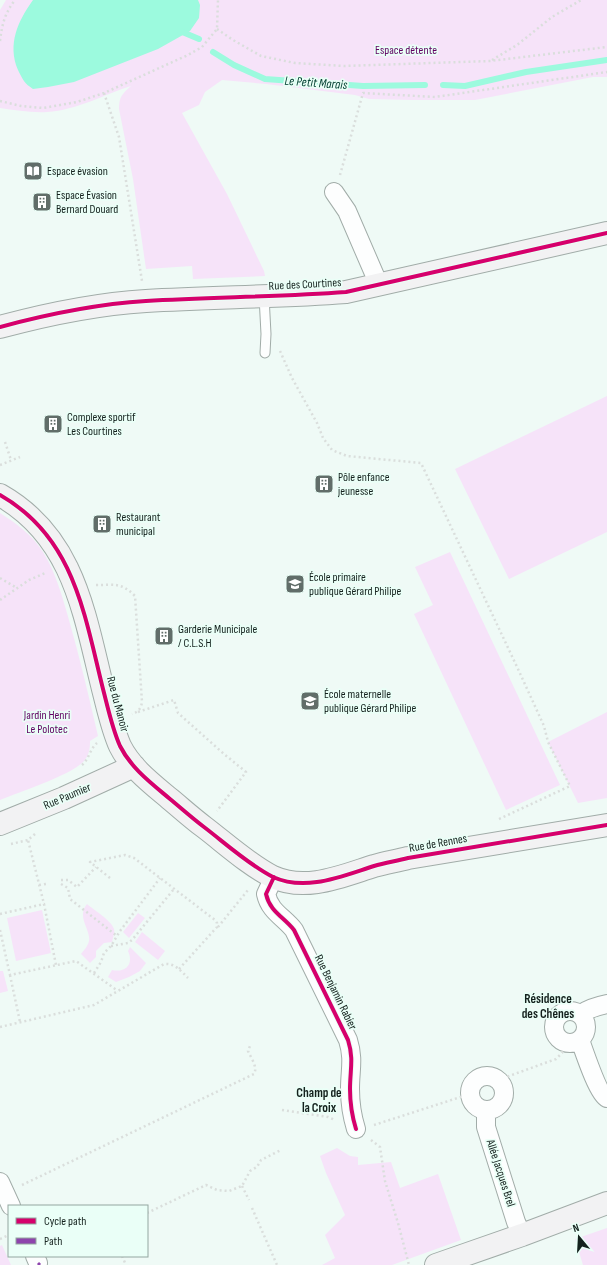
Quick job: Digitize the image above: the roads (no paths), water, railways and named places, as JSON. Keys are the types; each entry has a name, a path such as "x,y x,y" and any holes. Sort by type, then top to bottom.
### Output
{"street":[{"path":"334,192 347,211 378,285"},
{"name":"Rue des Courtines","path":"0,327 35,318 86,308 145,301 309,295 346,292 607,233"},
{"name":"Rue du Manoir","path":"0,495 15,503 40,527 70,572 83,608 112,722 120,746 126,756 151,783 198,822 260,869 274,877"},
{"name":"Rue Paumier","path":"0,824 64,798 134,766"},
{"name":"Rue de Rennes","path":"274,877 291,882 307,883 326,881 376,865 408,858 607,825"},
{"name":"Rue Benjamin Rabier","path":"274,877 266,894 268,901 271,907 289,923 294,930 348,1040 352,1056 350,1089 351,1110 356,1129"},
{"path":"581,1014 595,1006 607,1004"},
{"path":"571,1010 581,1014 584,1018 586,1027 583,1036 573,1041 561,1040 554,1032 553,1027 554,1022 561,1013 571,1010"},
{"path":"573,1041 599,1089 604,1097 607,1098"},
{"path":"488,1076 498,1080 503,1089 500,1104 486,1110 477,1107 470,1094 473,1084 477,1080 488,1076"},
{"name":"Allée Jacques Brel","path":"486,1110 486,1127 516,1222 522,1235"},
{"path":"436,1265 607,1203"}],"lane":[{"path":"264,296 266,334 264,353"}],"waterway":[{"name":"Le Petit Marais","path":"180,31 199,39"},
{"name":"Le Petit Marais","path":"213,52 234,65 265,79 363,86 425,85"},
{"name":"Le Petit Marais","path":"443,85 465,86 526,72 607,60"}],"place":[{"name":"Espace évasion","path":"33,171"},
{"name":"Espace Évasion Bernard Douard","path":"42,202"},
{"name":"Complexe sportif Les Courtines","path":"53,424"},
{"name":"Pôle enfance jeunesse","path":"324,484"},
{"name":"Restaurant municipal","path":"102,524"},
{"name":"École primaire publique Gérard Philipe","path":"295,584"},
{"name":"Garderie Municipale / C.L.S.H","path":"164,636"},
{"name":"École maternelle publique Gérard Philipe","path":"310,701"}],"district":[{"name":"Résidence des Chênes","path":"548,1006"},
{"name":"Champ de la Croix","path":"319,1100"}],"park label":[{"name":"Espace détente","path":"406,50"},
{"name":"Jardin Henri Le Polotec","path":"47,722"}]}
